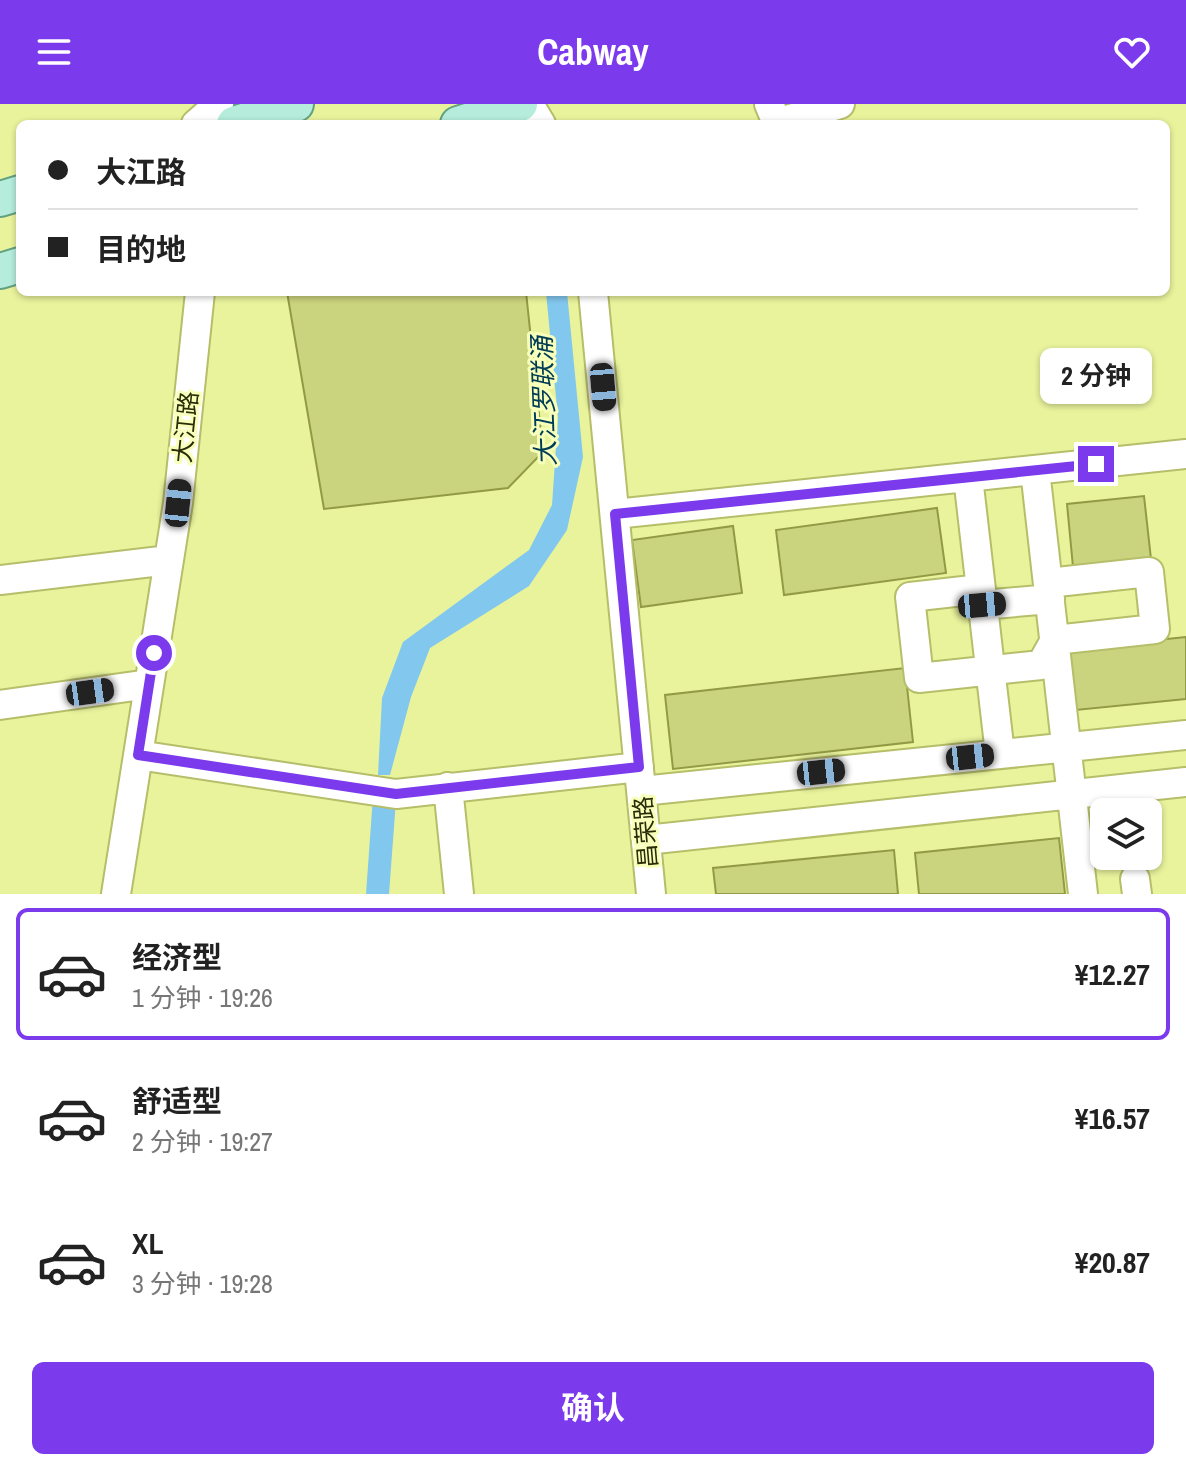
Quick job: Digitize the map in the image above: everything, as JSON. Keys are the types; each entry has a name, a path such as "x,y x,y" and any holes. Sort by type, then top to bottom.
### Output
{"main road":[{"path":"246,120 296,104"},
{"path":"470,120 520,104"}],"street":[{"path":"201,120 219,104"},
{"path":"787,120 840,104"},
{"name":"大江路","path":"116,894 169,560 200,296"},
{"name":"昌荣路","path":"593,296 651,894"},
{"path":"615,514 1186,454"},
{"path":"1035,470 1083,894"},
{"path":"968,477 1000,754"},
{"path":"0,580 169,560"},
{"path":"1149,572 1155,629 1055,640 1041,665 919,678 910,597 982,597 1049,591 1149,572"},
{"path":"0,705 149,684"},
{"path":"138,755 396,794 448,787 640,779 1000,754 1186,735"},
{"path":"646,840 1186,782"},
{"path":"448,787 459,894"}],"water":[{"path":"546,296 567,296 583,457 567,530 529,586 430,648 411,697 390,775 378,775 382,698 403,642 529,550 552,505 558,418"},
{"path":"373,796 396,800 389,894 366,894"}],"building":[{"path":"288,296 526,296 543,452 508,488 324,509"},
{"path":"1144,496 1151,559 1073,567 1067,504"},
{"path":"937,508 946,573 784,595 776,530"},
{"path":"733,526 742,593 641,607 632,540"},
{"path":"1186,637 1186,699 1076,710 1070,649"},
{"path":"905,668 913,742 673,769 665,695"},
{"path":"1059,838 1065,894 919,894 915,853"},
{"path":"894,850 898,894 716,894 713,868"}],"route":[{"path":"154,653 138,755 396,794 639,767 615,514 1096,464"}],"water label":[{"name":"大江罗联涌","path":"544,401"}]}
